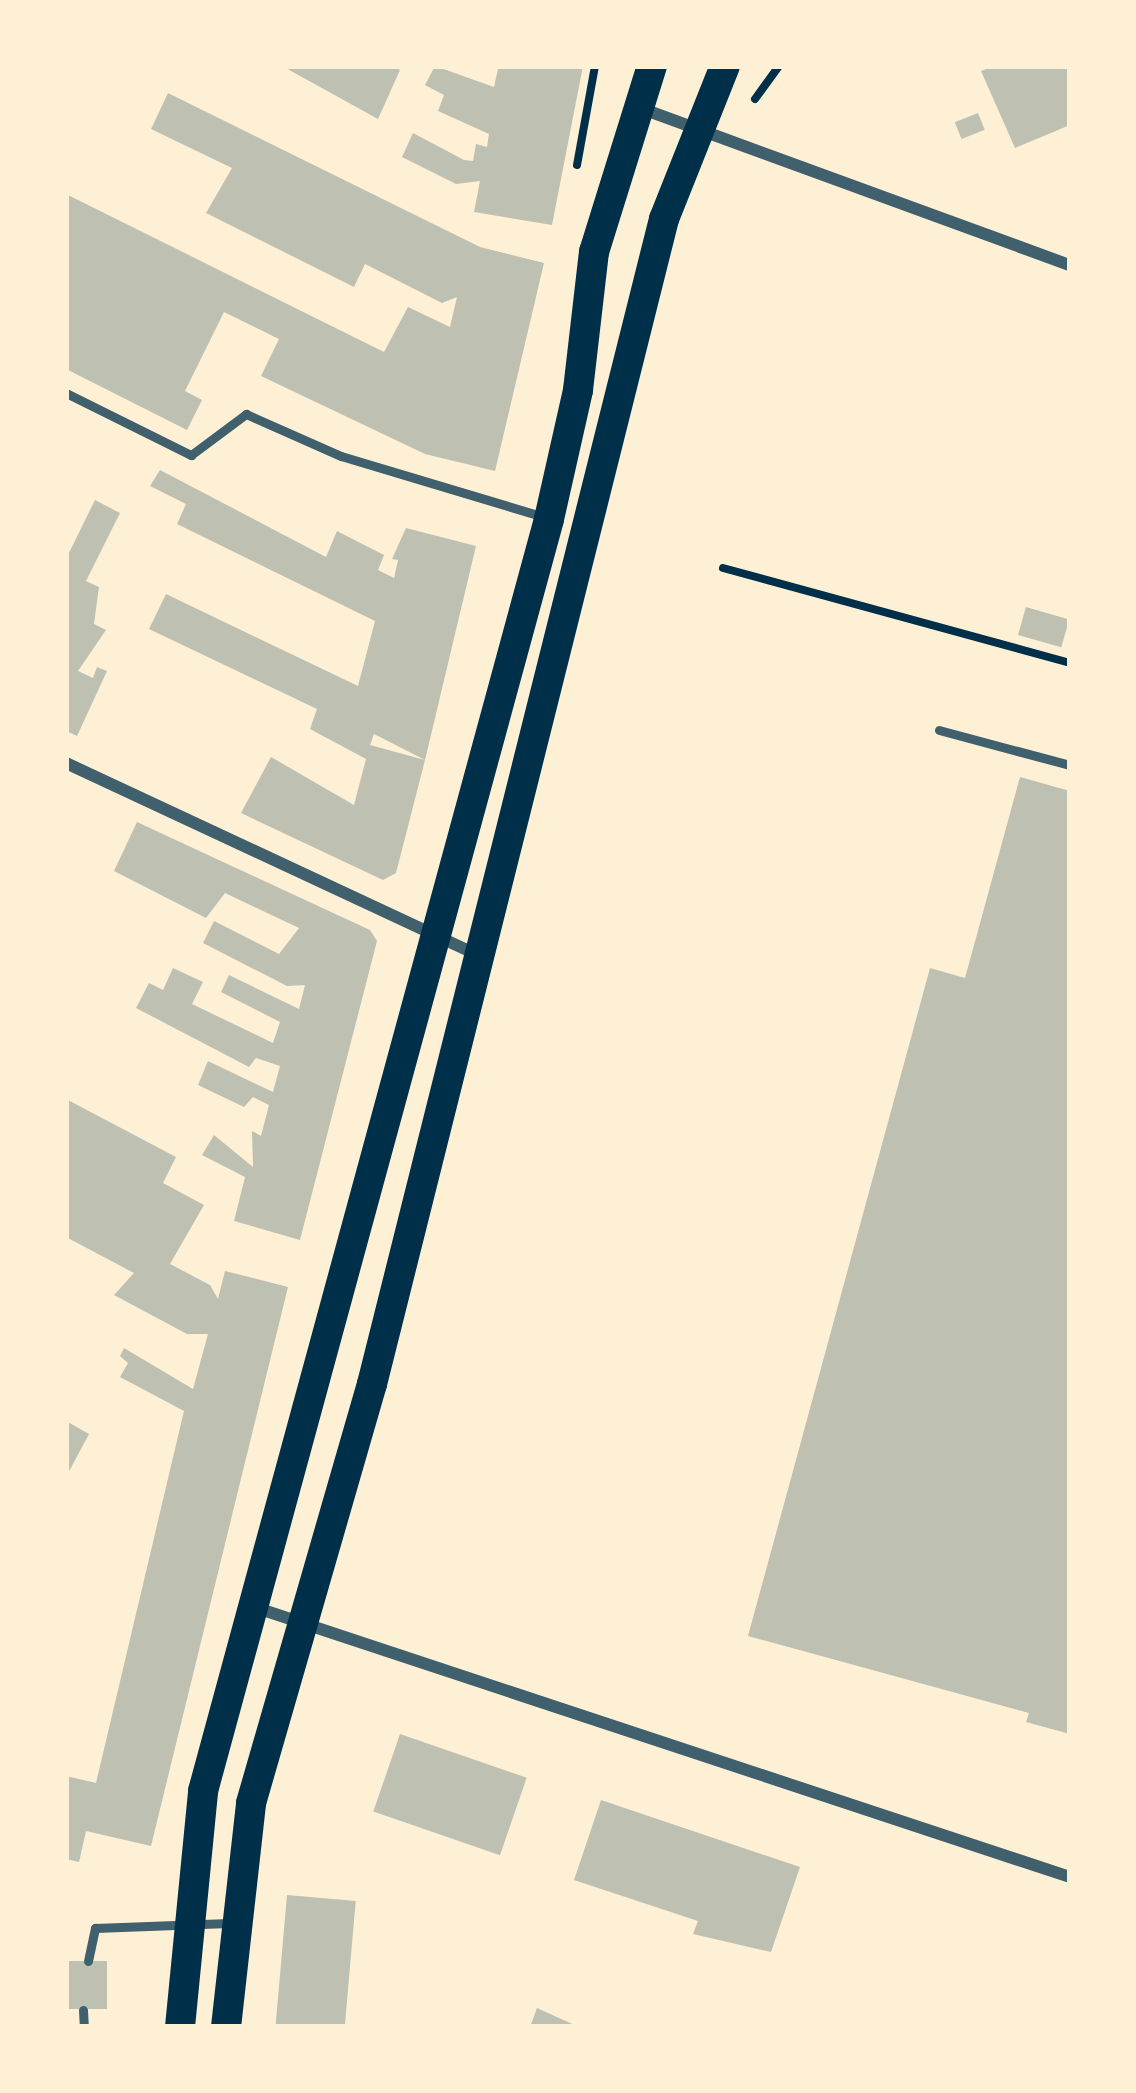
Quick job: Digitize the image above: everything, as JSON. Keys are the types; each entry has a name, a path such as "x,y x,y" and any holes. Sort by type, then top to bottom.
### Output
{"main road":[{"path":"179,2027 184,1924 203,1791 257,1608 434,932 549,519 578,390 594,252 652,66"},
{"path":"226,2027 233,1923 250,1803 482,958 664,219 695,128 725,66"}],"street":[{"path":"638,107 1070,265"},
{"path":"66,763 482,958"},
{"path":"257,1608 1070,1877"}],"lane":[{"path":"66,393 190,455 246,414 341,456 549,519"},
{"path":"939,730 1070,765"},
{"path":"88,1961 94,1928 233,1923"},
{"path":"83,2010 84,2027"}],"path":[{"path":"723,568 1070,663"}],"building":[{"path":"282,66 392,66 400,70 378,119"},
{"path":"435,66 494,87 498,69 508,66 583,66 552,225 474,212 480,181 456,184 402,157 413,133 464,160 473,161 476,144 487,147 489,134 438,111 444,95 425,85"},
{"path":"994,66 1070,66 1070,125 1015,148 981,71"},
{"path":"168,93 480,247 544,263 495,471 425,454 261,376 279,339 224,312 185,391 202,400 187,430 66,369 66,194 384,352 408,307 450,327 457,297 442,303 365,264 354,287 206,213 232,168 151,129"},
{"path":"978,113 985,130 962,139 955,122"},
{"path":"160,470 326,557 337,531 384,555 378,570 394,578 398,560 392,559 406,528 476,546 425,760 396,873 383,880 241,813 271,757 354,805 366,759 310,729 317,709 149,629 166,594 358,686 375,621 177,524 186,504 150,486","holes":["374,734 425,760 370,745"]},
{"path":"95,500 120,513 86,581 99,587 94,624 106,630 78,671 93,678 97,667 107,671 77,736 66,731 66,559"},
{"path":"1026,607 1069,619 1061,647 1018,635"},
{"path":"1020,777 1070,791 1070,1734 1026,1722 1029,1713 748,1636 930,968 965,978"},
{"path":"137,822 370,930 377,941 300,1240 234,1221 245,1177 202,1155 214,1135 253,1167 252,1131 261,1136 269,1105 253,1097 244,1107 198,1085 208,1061 273,1092 280,1066 256,1058 249,1067 136,1008 149,983 163,990 173,968 203,982 192,1004 273,1043 280,1022 221,992 229,975 299,1009 305,985 287,986 203,943 214,921 279,954 299,928 225,893 206,918 114,871"},
{"path":"66,1099 176,1157 163,1183 204,1205 170,1264 210,1285 218,1299 225,1271 288,1287 151,1846 86,1831 79,1862 66,1859 66,1776 96,1783 184,1411 120,1377 128,1363 120,1356 124,1348 193,1389 208,1334 187,1334 114,1295 134,1273 66,1237"},
{"path":"66,1421 89,1434 66,1477"},
{"path":"400,1734 527,1778 500,1855 373,1812"},
{"path":"601,1800 800,1867 771,1952 693,1934 698,1921 574,1880"},
{"path":"287,1895 356,1901 345,2027 275,2026"},
{"path":"66,1961 107,1961 107,2009 66,2009"},
{"path":"537,2008 579,2027 530,2027"}]}
